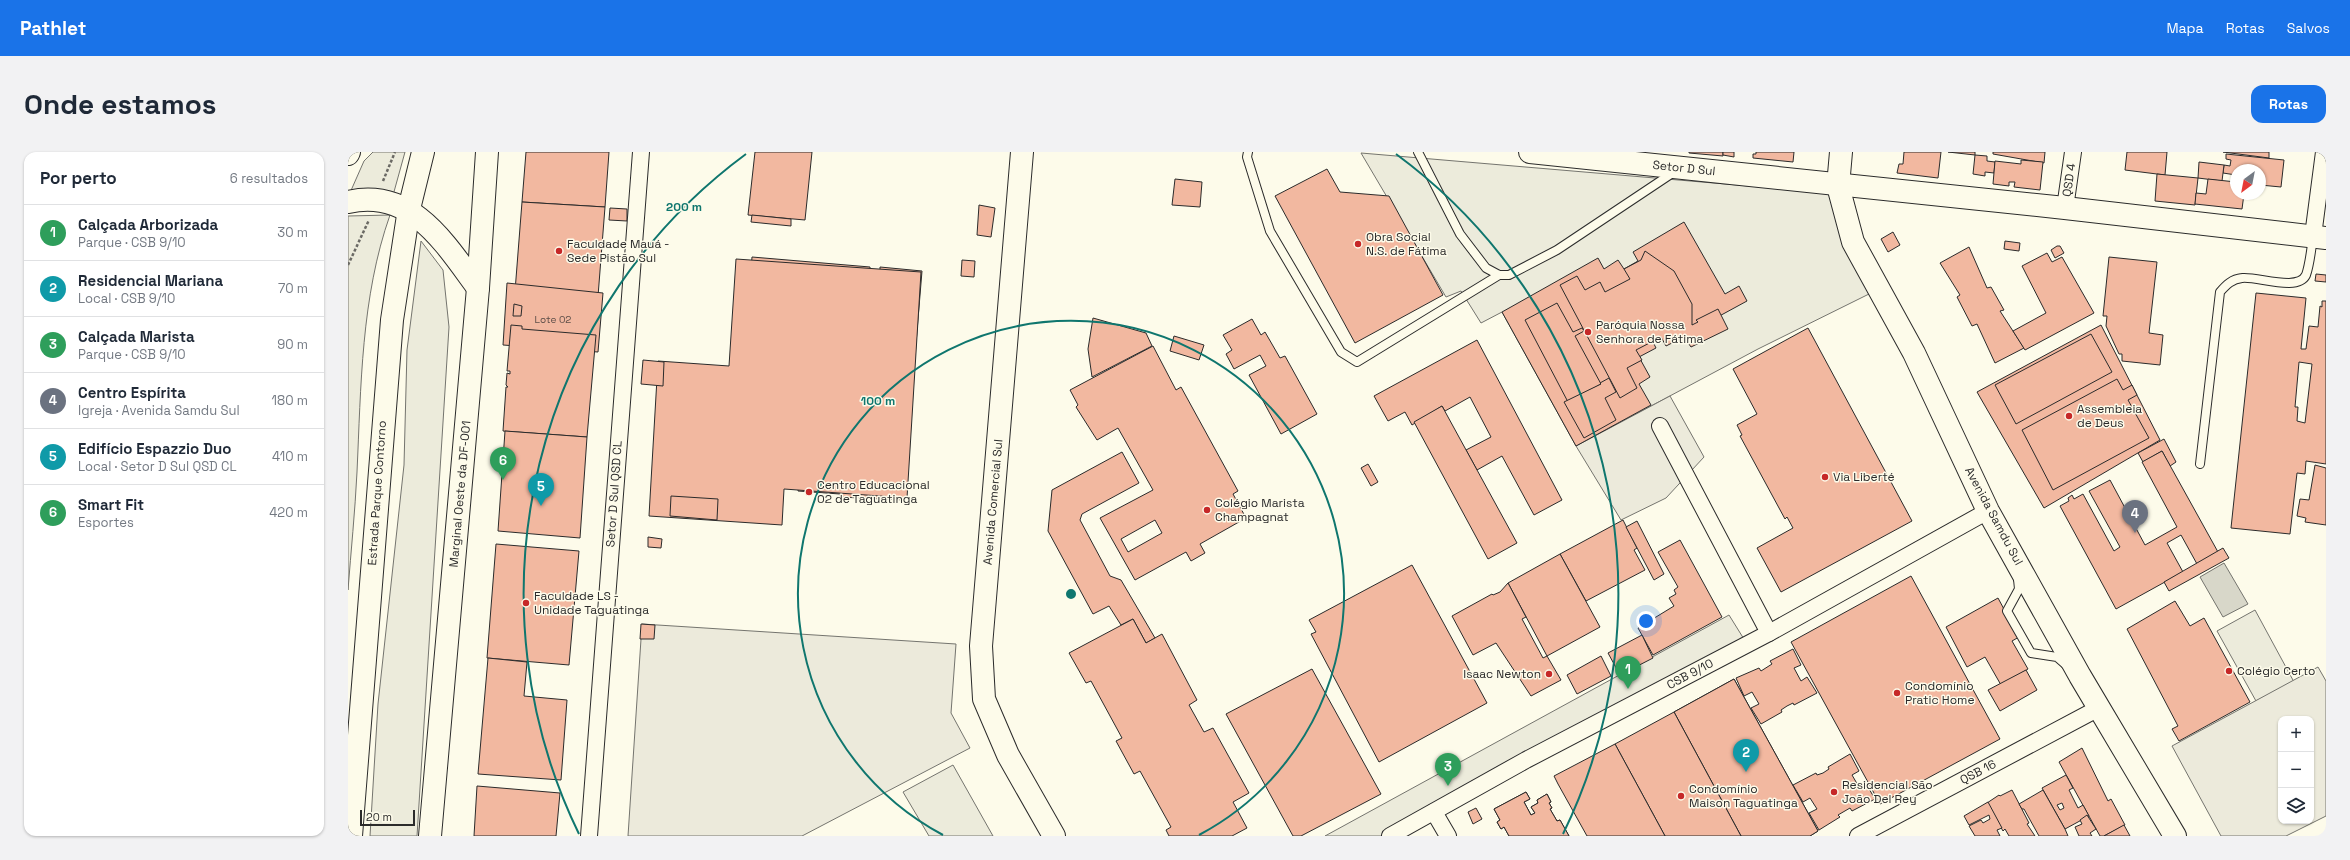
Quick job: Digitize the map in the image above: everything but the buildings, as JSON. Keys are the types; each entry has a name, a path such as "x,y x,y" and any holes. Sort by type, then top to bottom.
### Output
{"main road":[{"name":"Estrada Parque Contorno","path":"351,836 392,320 409,209 423,152"},
{"name":"Marginal Oeste da DF-001","path":"430,836 478,288 487,152"},
{"name":"Avenida Comercial Sul","path":"1022,152 981,646 982,673 984,699 994,724 1008,755 1054,836"},
{"name":"Setor D Sul","path":"1530,152 1599,155 1680,168 1838,186 2065,208 2319,237"},
{"path":"1838,186 1841,152"},
{"name":"Avenida Samdu Sul","path":"1838,186 1854,242 1914,353 1988,511 2016,558 2080,676 2175,836"},
{"path":"348,202 361,199 385,202 409,209 438,235 478,288"}],"street":[{"name":"Setor D Sul QSD CL","path":"589,836 641,152"},
{"name":"QSD 4","path":"2065,208 2073,152"},
{"path":"2319,237 2324,152"},
{"path":"1660,426 1769,633"},
{"name":"CSB 9/10","path":"1390,836 1526,760 1769,633 1988,511"},
{"name":"QSB 16","path":"1858,836 2099,708"},
{"path":"1434,812 1448,836"}],"lane":[{"path":"1248,152 1247,157 1270,231 1341,352 1357,362 1499,276 1509,275 1557,250 1680,168"},
{"path":"1418,152 1460,234 1486,268 1499,276"},
{"path":"2200,464 2220,292 2229,282 2242,278 2291,283 2299,282 2306,275 2319,237"},
{"path":"2016,558 2019,589 2007,611 2031,653 2057,657 2080,676"}],"path":[{"path":"381,186 395,152"},
{"path":"348,265 370,217"}],"shaded area":[{"path":"373,152 405,152 392,199 349,195 364,161"},
{"path":"1361,153 1831,193 1871,293 1758,349 1576,446 1502,312 1481,323 1461,291 1446,297"},
{"path":"390,215 380,246 373,278 364,342 356,487 348,590 348,216"},
{"path":"421,241 443,270 449,327 417,836 370,836 378,704 404,465 407,350"},
{"path":"1670,396 1704,457 1666,498 1621,520 1576,446"},
{"path":"2224,563 2248,604 2223,617 2200,577"},
{"path":"2255,610 2294,682 2256,701 2217,631"},
{"path":"1729,615 1747,644 1390,836 1325,836"},
{"path":"642,624 956,644 951,713 970,748 802,836 628,836"},
{"path":"2318,667 2326,681 2326,816 2314,822 2314,716 2278,716 2278,824 2310,824 2286,836 2221,836 2172,746"},
{"path":"953,765 993,836 929,836 903,792"}],"place":[{"name":"Obra Social N.S. de Fátima","path":"1358,244"},
{"name":"Faculdade Mauá - Sede Pistão Sul","path":"559,251"},
{"name":"Paróquia Nossa Senhora de Fátima","path":"1588,332"},
{"name":"Assembleia de Deus","path":"2069,416"},
{"name":"Via Liberté","path":"1825,477"},
{"name":"Smart Fit","path":"503,480"},
{"name":"Centro Educacional 02 de Taguatinga","path":"809,492"},
{"name":"Edifício Espazzio Duo","path":"541,506"},
{"name":"Colégio Marista Champagnat","path":"1207,510"},
{"name":"Centro Espírita","path":"2135,533"},
{"name":"Faculdade LS - Unidade Taguatinga","path":"526,603"},
{"name":"Colégio Certo","path":"2229,671"},
{"name":"Isaac Newton","path":"1549,674"},
{"name":"Calçada Arborizada","path":"1628,689"},
{"name":"Condomínio Pratic Home","path":"1897,693"},
{"name":"Residencial Mariana","path":"1746,772"},
{"name":"Calçada Marista","path":"1448,786"},
{"name":"Residencial São João Del Rey","path":"1834,792"},
{"name":"Condomínio Maison Taguatinga","path":"1681,796"}]}
